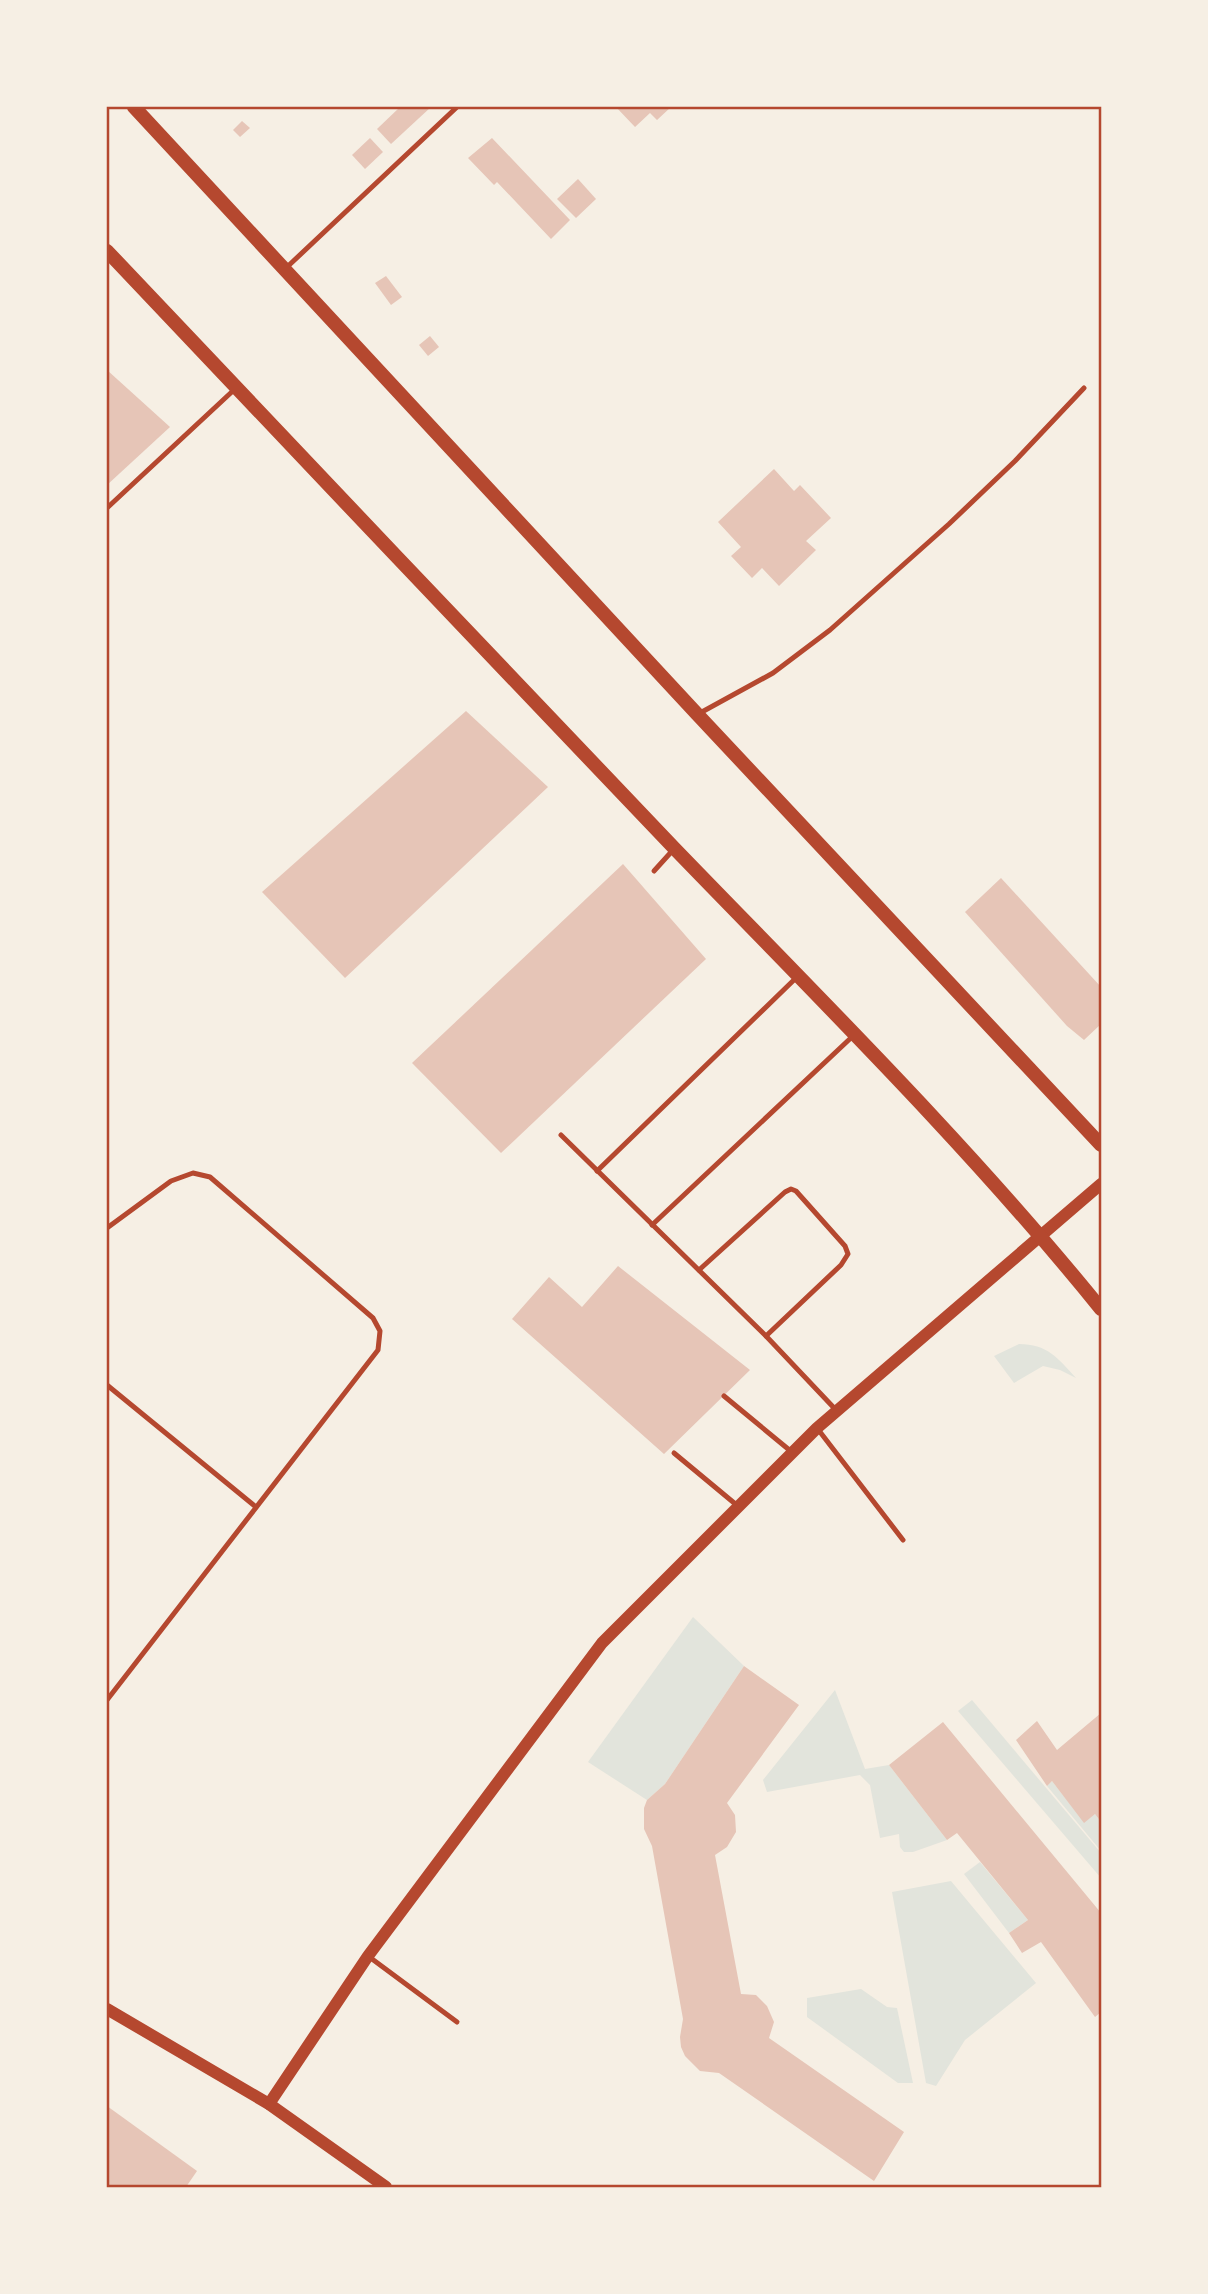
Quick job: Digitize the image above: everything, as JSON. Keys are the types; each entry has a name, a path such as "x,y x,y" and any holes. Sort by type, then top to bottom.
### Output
{"main road":[{"path":"134,107 1101,1145"},
{"path":"107,251 854,1035 1042,1236 1101,1309"}],"street":[{"path":"269,2104 368,1956 602,1643 836,1410 1101,1184"},
{"path":"107,2009 269,2104 386,2187"}],"lane":[{"path":"285,269 457,107"},
{"path":"107,508 236,388"},
{"path":"697,714 773,673 830,630 1006,470 1084,388"},
{"path":"653,871 675,848"},
{"path":"597,1171 798,976"},
{"path":"652,1225 854,1035"},
{"path":"561,1135 766,1336 836,1410"},
{"path":"107,1228 172,1181 193,1173 209,1177 373,1318 380,1331 378,1350 107,1700"},
{"path":"699,1270 785,1192 791,1189 796,1191 845,1246 848,1254 841,1265 766,1336"},
{"path":"107,1385 256,1507"},
{"path":"724,1396 793,1453"},
{"path":"817,1428 903,1540"},
{"path":"674,1453 738,1507"},
{"path":"368,1956 457,2022"}],"shaded area":[{"path":"1019,1344 1045,1349 1076,1378 1043,1366 1014,1383 994,1356"},
{"path":"693,1617 744,1666 665,1784 647,1800 588,1762"},
{"path":"835,1690 865,1769 889,1765 947,1840 913,1852 904,1852 900,1847 899,1834 880,1838 870,1785 860,1775 767,1792 763,1780"},
{"path":"972,1700 1101,1853 1101,1878 958,1711"},
{"path":"1052,1781 1084,1822 1095,1814 1101,1822 1101,1851 1047,1786"},
{"path":"980,1862 1028,1920 1009,1933 964,1874"},
{"path":"951,1881 1036,1983 965,2040 936,2086 926,2083 892,1892"},
{"path":"861,1989 887,2007 897,2008 913,2083 898,2083 807,2017 807,1998"}],"building":[{"path":"400,107 431,107 391,144 377,129"},
{"path":"616,107 671,107 657,120 650,113 635,127"},
{"path":"242,121 250,128 240,137 233,130"},
{"path":"370,138 383,152 365,169 352,155"},
{"path":"492,138 570,220 551,239 497,182 494,185 468,158"},
{"path":"578,179 596,199 576,218 557,199"},
{"path":"386,276 402,297 391,305 375,283"},
{"path":"430,336 439,347 428,356 419,345"},
{"path":"107,370 170,427 107,485"},
{"path":"774,469 794,491 800,485 831,518 806,541 816,550 779,586 762,568 752,578 731,556 741,547 718,522"},
{"path":"466,711 548,787 345,978 262,892"},
{"path":"623,864 706,959 501,1153 412,1063"},
{"path":"1001,878 1101,987 1101,1024 1084,1040 1067,1026 965,912"},
{"path":"618,1266 750,1370 664,1454 512,1319 549,1277 582,1307"},
{"path":"744,1666 799,1705 727,1803 735,1815 736,1832 727,1847 715,1855 741,1994 756,1995 767,2006 774,2022 769,2038 904,2132 874,2181 719,2073 700,2071 685,2056 681,2047 683,2019 652,1846 644,1829 644,1808 647,1800 665,1784"},
{"path":"1101,1713 1101,1822 1095,1814 1084,1823 1052,1781 1047,1786 1016,1740 1037,1721 1057,1750"},
{"path":"943,1722 1101,1913 1101,2012 1095,2017 1041,1942 1022,1953 1009,1933 1028,1920 957,1833 947,1840 889,1765"},
{"path":"107,2106 197,2171 186,2187 107,2187"}]}
